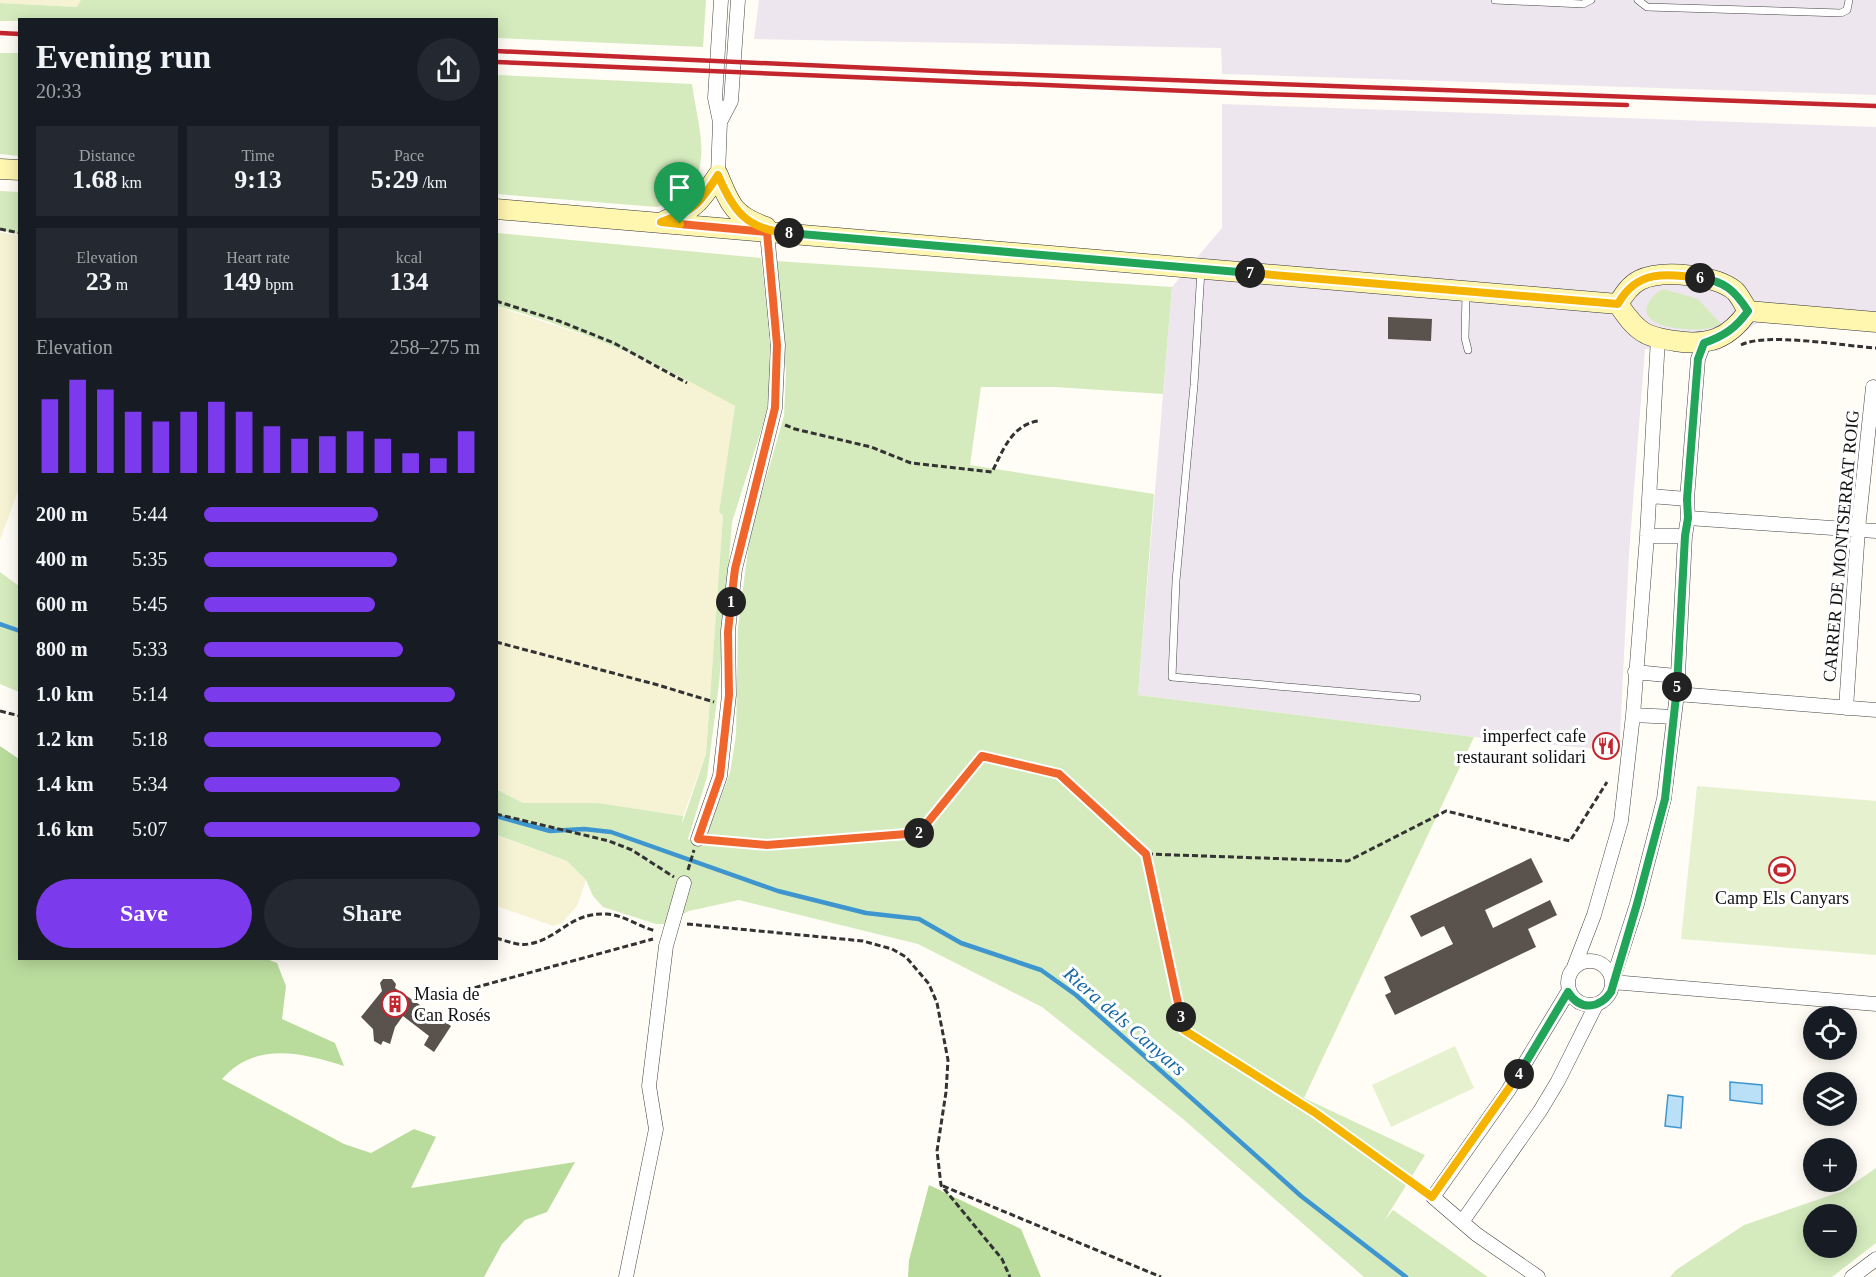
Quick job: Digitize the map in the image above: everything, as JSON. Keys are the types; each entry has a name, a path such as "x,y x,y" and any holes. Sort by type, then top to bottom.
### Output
{"street":[{"path":"721,0 715,98 720,122 718,175 728,200 744,220 774,233"},
{"path":"720,122 731,101 738,0"},
{"path":"0,169 18,170"},
{"path":"661,222 684,214 702,199 718,175"},
{"path":"498,209 1618,304"},
{"path":"698,839 720,776 728,706 728,632 735,569 775,408 777,345 774,233"},
{"path":"1618,304 1625,291 1640,280 1659,275 1679,275 1712,279 1736,292 1748,311"},
{"path":"1618,304 1630,322 1644,333 1658,338 1704,343 1724,336 1738,325 1748,311"},
{"path":"1748,311 1876,322"},
{"path":"1538,1277 1462,1222 1432,1197 1508,1091 1568,992 1567,979 1594,915 1621,822 1633,715 1647,536 1658,338"},
{"path":"1568,992 1580,1004 1596,1005 1605,1000 1611,992 1612,981 1637,904 1665,799 1677,694 1676,676 1688,518 1687,499 1698,359 1704,343"},
{"name":"CARRER DE MONTSERRAT ROIG","path":"1846,708 1858,529 1873,387"},
{"path":"1650,496 1687,499"},
{"path":"1688,518 1876,531"},
{"path":"1647,536 1685,536"},
{"path":"1635,672 1676,676"},
{"path":"1677,694 1876,710"},
{"path":"1633,715 1674,717"},
{"path":"626,1277 656,1129 649,1086 669,935 684,883"},
{"path":"1574,967 1583,962 1593,961 1602,964 1609,972 1612,981"},
{"path":"1612,981 1876,1004"},
{"path":"1462,1222 1540,1111 1596,1005"},
{"path":"1852,1277 1876,1258"}],"lane":[{"path":"1495,0 1583,4 1591,0"},
{"path":"1638,0 1647,7 1841,13 1847,10 1850,0"},
{"path":"1201,268 1194,385 1176,581 1172,677 1417,698"},
{"path":"1467,291 1465,339 1468,350"}],"path":[{"path":"0,229 18,233"},
{"path":"498,302 559,321 614,343 687,382"},
{"path":"1738,348 1753,340 1772,340 1876,348"},
{"path":"772,418 795,429 871,447 911,463 992,472 1009,439 1026,423 1038,421"},
{"path":"498,643 728,706"},
{"path":"0,711 18,716"},
{"path":"498,814 609,841 632,850 684,883 698,839 767,845 917,835 982,756 1059,774 1146,854 1184,1030 1314,1112 1432,1197"},
{"path":"1146,854 1348,861 1446,811 1570,841 1607,782"},
{"path":"498,939 518,944 529,944 546,938 577,918 607,914 669,935"},
{"path":"673,921 699,927 863,941 892,949 906,957 929,984 937,1003 948,1060 946,1092 937,1151 941,1185 1002,1259 1010,1277"},
{"path":"466,990 669,935"},
{"path":"941,1185 957,1194 1161,1277"}],"shaded area":[{"path":"0,0 81,0 78,7 0,3"},
{"path":"759,0 1876,0 1876,95 1222,74 1221,48 754,39"},
{"path":"1222,104 1876,127 1876,329 1760,321 1718,351 1645,349 1629,554 1620,737 1617,751 1474,737 1138,695 1172,287 1222,228"},
{"path":"0,232 18,236 18,491 0,540"},
{"path":"498,307 602,341 703,388 735,406 719,512 723,515 706,754 683,816 598,803 522,803 498,790"},
{"path":"498,836 567,861 586,880 577,906 562,923 553,926 498,906"}],"green space":[{"path":"81,0 706,0 703,47 498,38 498,18 18,18 18,21 0,21 0,3 77,7"},
{"path":"0,53 18,53 18,156 0,154"},
{"path":"498,75 692,84 701,140 698,173 690,187 677,198 657,207 498,194"},
{"path":"0,191 18,192 18,234 0,230"},
{"path":"498,233 761,258 773,357 766,415 732,522 719,684 707,777 688,839 703,845 730,773 736,735 738,627 750,534 784,416 786,372 776,261 1172,287 1163,394 1055,387 981,387 970,465 1154,494 1138,695 1474,737 1304,1098 1425,1155 1384,1221 1393,1210 1488,1277 1364,1277 1183,1119 1042,1007 918,944 739,900 689,911 664,924 656,924 603,907 593,896 586,880 567,861 498,835 498,790 523,803 598,803 683,816 682,824 706,754 723,515 719,512 735,406 649,362 559,325 498,306"},
{"path":"1663,289 1698,299 1721,324 1707,329 1689,330 1657,323 1651,319 1646,310 1653,296"},
{"path":"0,572 18,585 18,692 0,684"},
{"path":"0,746 18,758 18,960 270,960 277,963 286,986 282,1019 335,1043 344,1066 312,1057 280,1053 249,1059 235,1067 222,1079 344,1144 371,1153 414,1129 436,1137 411,1188 575,1162 547,1212 525,1220 502,1244 484,1277 0,1277"},
{"name":"Camp Els Canyars","path":"1697,786 1876,801 1876,955 1681,939"},
{"path":"1455,1046 1474,1088 1391,1127 1372,1085"},
{"path":"1876,1168 1876,1243 1857,1258 1857,1204 1805,1204 1840,1192 1857,1192 1857,1181"},
{"path":"929,1185 1021,1229 1041,1277 908,1277 909,1260"},
{"path":"1803,1205 1803,1258 1857,1258 1832,1277 1670,1277 1676,1270 1744,1225"}],"water":[{"path":"1730,1082 1762,1085 1762,1104 1730,1100"},
{"path":"1668,1095 1683,1097 1681,1128 1665,1126"}],"building":[{"path":"1388,317 1432,319 1431,341 1388,339"},
{"path":"1531,858 1543,882 1485,910 1493,928 1550,900 1557,915 1528,929 1536,947 1395,1015 1385,995 1391,992 1384,977 1453,944 1444,926 1421,937 1410,916"},
{"name":"Masia de Can Rosés","path":"383,979 392,979 396,984 395,988 451,1026 434,1052 424,1045 429,1036 403,1016 395,1027 390,1044 383,1041 381,1045 374,1041 373,1029 361,1017 382,991 380,983"}],"waterway":[{"name":"Riera dels Canyars","path":"0,624 18,630"},
{"name":"Riera dels Canyars","path":"498,817 550,831 584,829 611,832 778,891 866,913 919,919 961,943 1041,970 1076,995 1301,1196 1406,1277"}],"railway":[{"path":"0,33 18,34"},
{"path":"498,51 982,73 1876,106"},
{"path":"498,62 1258,94 1627,105"}],"place":[{"name":"imperfect cafe restaurant solidari","path":"1606,746"},
{"name":"Camp Els Canyars","path":"1782,870"},
{"name":"Masia de Can Rosés","path":"395,1004"}],"route":[{"path":"718,175 728,200 744,220 781,233 1618,304 1625,291 1640,280 1659,275 1712,279 1736,292 1748,311 1738,325 1724,336 1704,343 1698,359 1687,499 1688,518 1676,676 1677,694 1665,799 1637,904 1612,981 1611,992 1605,1000 1588,1006 1580,1004 1568,992 1508,1091 1432,1197 1314,1112 1184,1030 1146,854 1059,774 982,756 917,835 767,845 698,839 720,776 729,695 728,632 735,569 775,408 777,345 767,232 680,224 661,222 684,214 702,199 718,175"}]}
